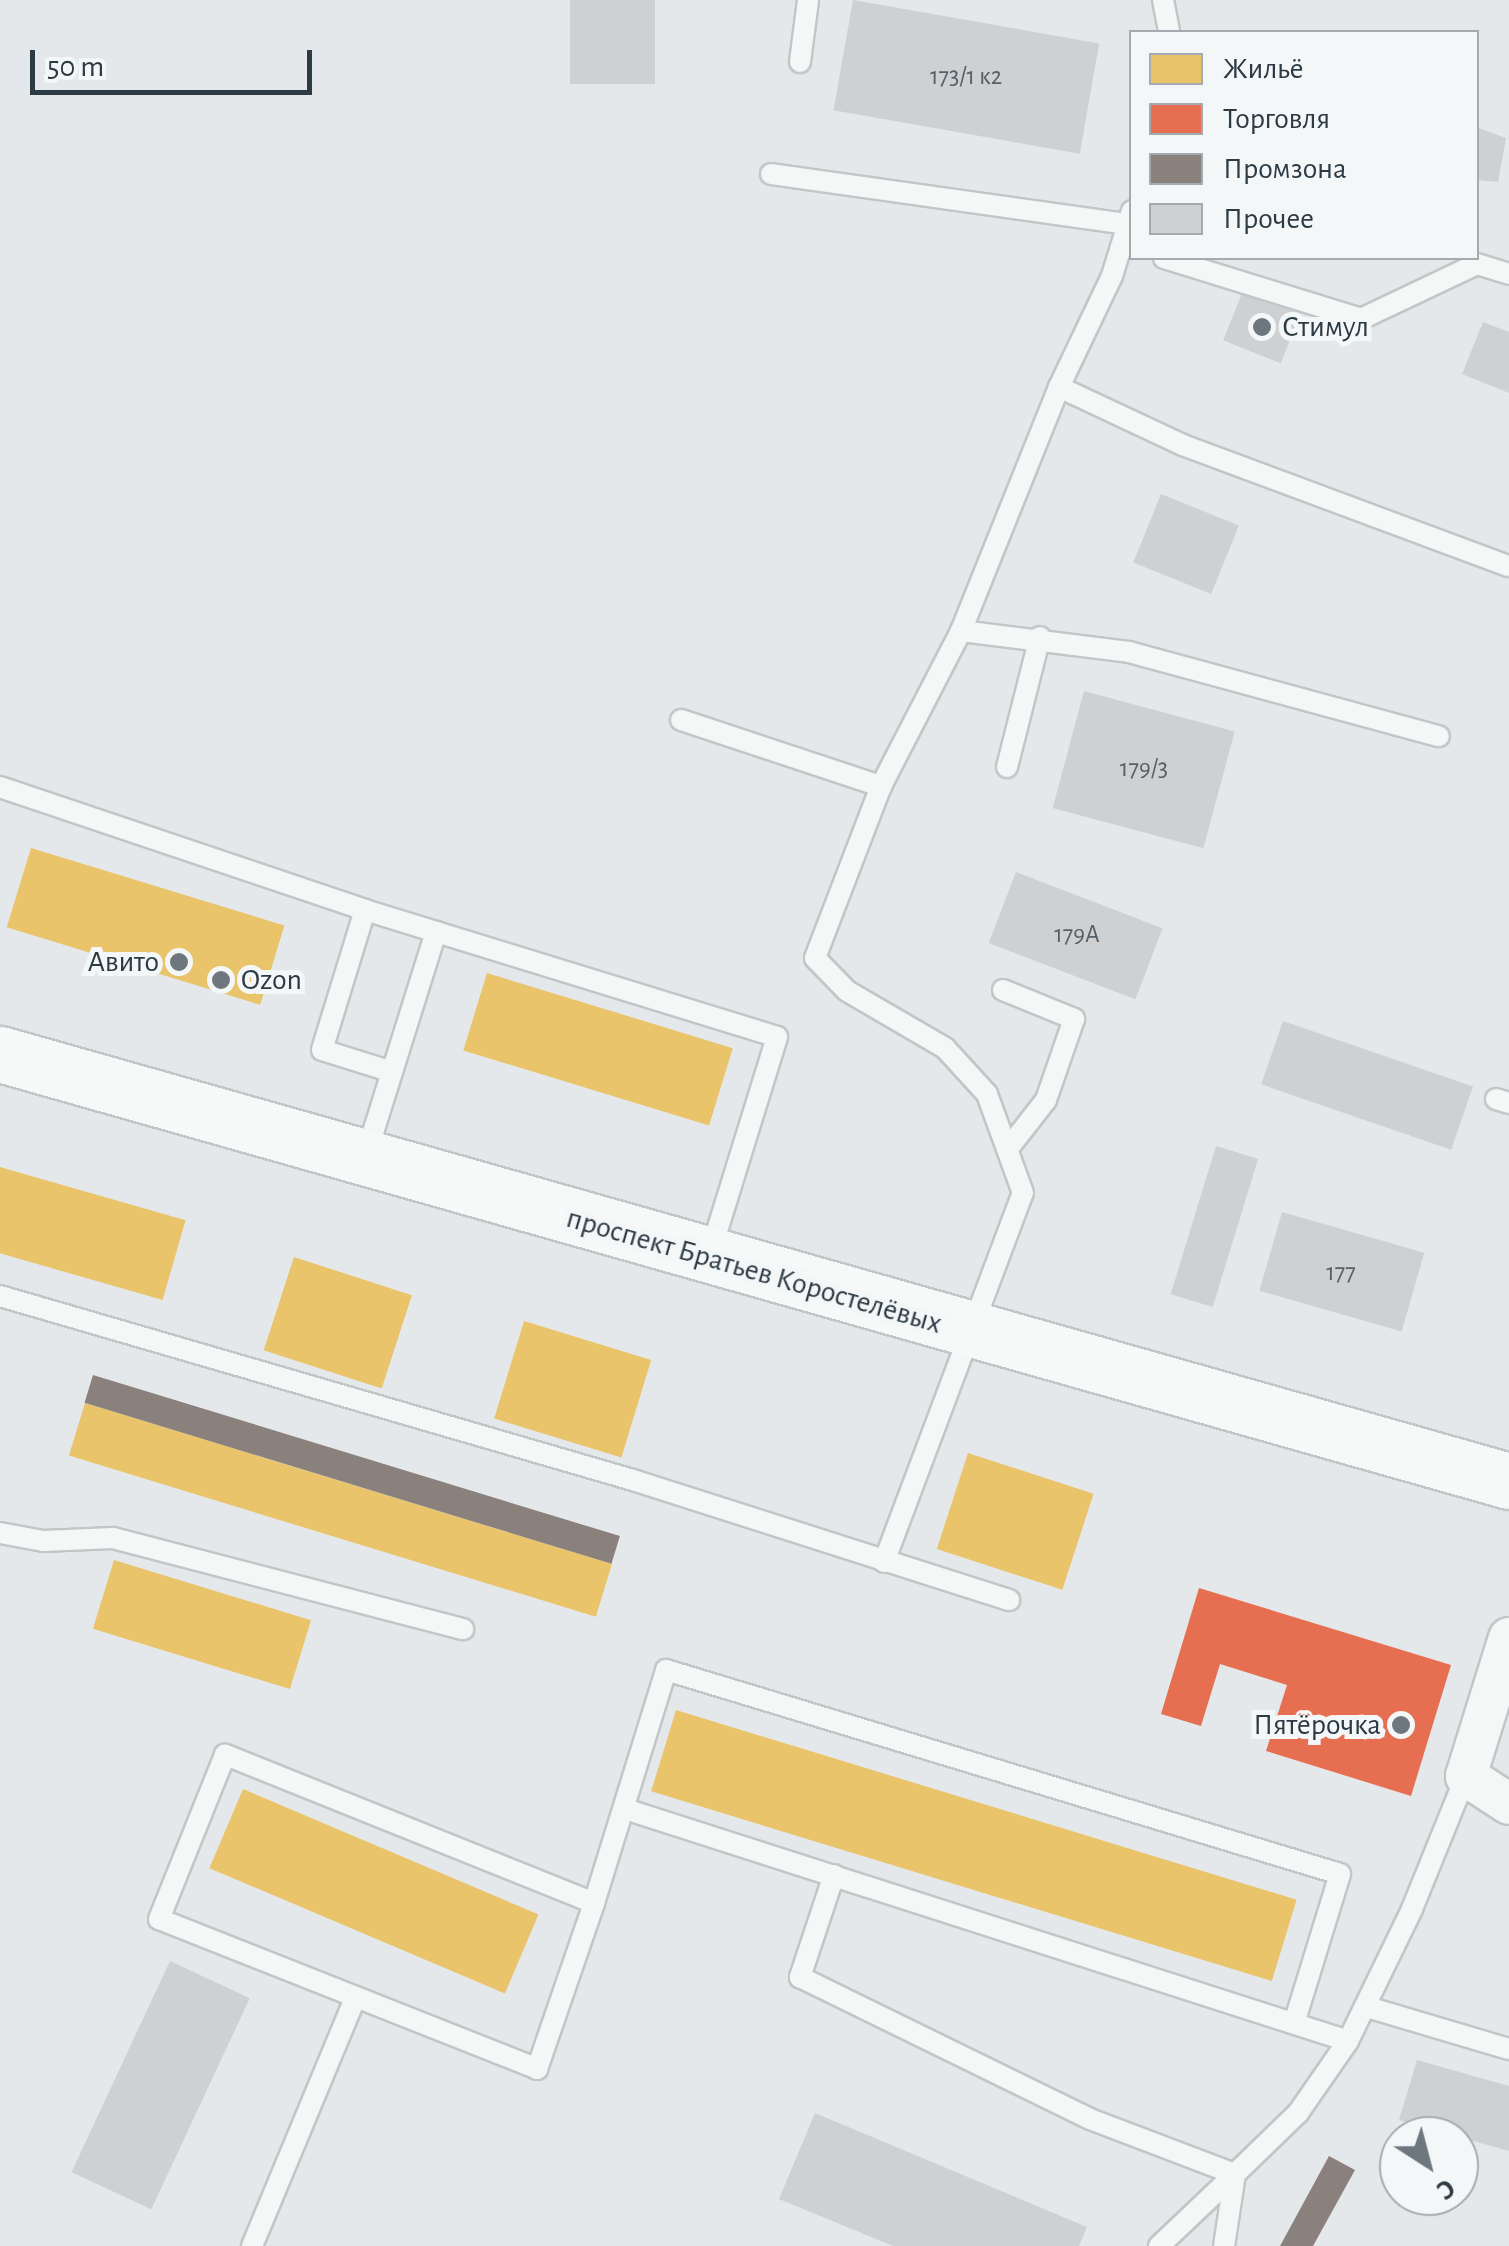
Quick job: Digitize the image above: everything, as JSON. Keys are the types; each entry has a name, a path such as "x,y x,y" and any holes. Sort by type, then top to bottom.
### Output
{"main road":[{"name":"проспект Братьев Коростелёвых","path":"0,1054 966,1332 1509,1481"}],"street":[{"path":"1509,1638 1466,1776 1509,1804"}],"lane":[{"path":"800,62 808,0"},
{"path":"1164,0 1169,30"},
{"path":"771,174 1127,232 1059,386 961,632 881,786 814,958 847,991 945,1048 987,1094 1023,1193 966,1332 884,1562"},
{"path":"1170,260 1361,319 1477,264 1509,274"},
{"path":"1059,386 1184,444 1509,566"},
{"path":"961,632 1040,637 1129,652 1440,736"},
{"path":"1007,767 1040,637"},
{"path":"682,720 881,786"},
{"path":"0,787 365,910 778,1037 708,1258"},
{"path":"365,910 322,1050 392,1072"},
{"path":"366,1158 436,932"},
{"path":"1004,990 1074,1019 1046,1100 1007,1150"},
{"path":"0,1296 632,1480 1009,1600"},
{"path":"0,1533 42,1541 113,1538 463,1628"},
{"path":"594,1903 225,1754 159,1919 537,2070 594,1903 625,1809 666,1670 1340,1874 1295,2020"},
{"path":"1159,2246 1298,2112 1348,2040 1367,2006 1466,1776"},
{"path":"625,1809 1348,2040"},
{"path":"834,1874 800,1978 1090,2118 1235,2174"},
{"path":"252,2246 356,1998"},
{"path":"1367,2006 1509,2049"},
{"path":"1224,2246 1235,2174"}],"building: Жильё":[{"path":"31,848 284,925 260,1005 7,927"},
{"path":"487,973 733,1048 709,1126 463,1050"},
{"path":"0,1167 186,1220 163,1300 0,1253"},
{"path":"294,1257 412,1295 382,1389 264,1350"},
{"path":"524,1321 651,1360 621,1457 494,1419"},
{"path":"85,1403 612,1564 596,1617 69,1456"},
{"path":"968,1453 1094,1494 1062,1590 937,1549"},
{"path":"114,1560 311,1620 290,1689 93,1629"},
{"path":"676,1710 1297,1900 1272,1981 651,1791"},
{"path":"243,1789 538,1914 505,1994 209,1868"}],"building: Торговля":[{"path":"1199,1588 1451,1665 1411,1796 1266,1751 1287,1685 1220,1664 1201,1726 1161,1714"}],"building: Промзона":[{"path":"93,1375 620,1536 611,1564 85,1403"},
{"path":"1329,2156 1355,2170 1313,2246 1280,2246"}],"building: Прочее":[{"path":"570,0 655,0 655,84 570,84"},
{"path":"853,0 1099,43 1080,154 834,110"},
{"path":"1479,128 1506,138 1498,182 1479,180"},
{"name":"Стимул","path":"1243,291 1300,314 1281,363 1223,340"},
{"path":"1483,322 1509,332 1509,393 1462,374"},
{"path":"1161,494 1239,525 1211,594 1133,563"},
{"path":"1084,691 1235,731 1203,848 1053,808"},
{"path":"1016,872 1163,928 1135,999 989,943"},
{"path":"1283,1021 1473,1086 1451,1150 1261,1084"},
{"path":"1216,1146 1258,1159 1213,1307 1171,1294"},
{"path":"1282,1212 1424,1253 1402,1332 1259,1291"},
{"path":"170,1961 250,1998 151,2209 72,2172"},
{"path":"1417,2060 1509,2086 1509,2151 1479,2143 1479,2116 1400,2116"},
{"path":"815,2113 1087,2227 1079,2246 893,2246 779,2199"}],"place":[{"name":"Стимул","path":"1262,327"},
{"name":"Авито","path":"179,962"},
{"name":"Ozon","path":"221,980"},
{"name":"Пятёрочка","path":"1401,1725"}]}
